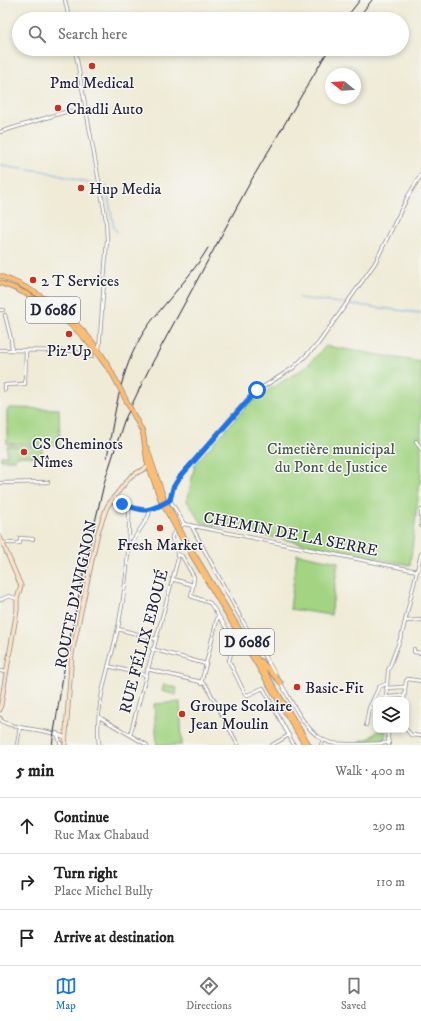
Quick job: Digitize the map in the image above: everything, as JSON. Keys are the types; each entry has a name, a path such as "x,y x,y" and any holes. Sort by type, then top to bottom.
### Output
{"main road":[{"name":"D 6086","path":"0,276 23,286 56,307 100,353 143,433 162,500"},
{"name":"D 6086","path":"0,283 22,291 56,312 96,352 112,373"},
{"name":"D 6086","path":"143,433 148,466 162,500 305,745"},
{"path":"148,466 152,462"},
{"name":"ROUTE D'AVIGNON","path":"65,745 72,653 98,532 114,497 131,476 148,466"},
{"path":"0,537 2,545 21,586 17,599 17,610 0,710"},
{"name":"D 6086","path":"184,539 254,652 309,745"},
{"path":"254,652 281,683"}],"street":[{"path":"65,0 68,12"},
{"path":"76,56 106,220 107,240 99,338 100,353"},
{"path":"0,132 65,112 86,108"},
{"path":"184,524 170,500 173,488 179,478 252,394 302,361 318,344 375,263 408,196 421,175"},
{"path":"5,315 12,350"},
{"path":"91,342 94,342 99,338"},
{"path":"0,350 73,351 92,357"},
{"path":"5,390 5,385 25,384 26,350"},
{"path":"416,441 421,448"},
{"path":"0,483 48,482"},
{"path":"114,497 122,504 142,510 150,510 170,500"},
{"path":"111,501 117,505 122,504"},
{"path":"99,745 97,732 99,717 108,666 118,629 129,546 129,507"},
{"path":"129,546 148,517 150,510"},
{"path":"421,510 421,526"},
{"path":"191,525 184,524 173,533 171,539 177,554 182,556 194,577 191,596 210,603 234,640 228,661 245,694 248,695 263,688 294,745"},
{"name":"CHEMIN DE LA SERRE","path":"191,525 417,571"},
{"name":"CHEMIN DE LA SERRE","path":"191,525 243,622 311,731 323,740"},
{"path":"130,536 134,537"},
{"path":"2,545 20,544 20,538 33,539"},
{"name":"RUE FÉLIX EBOUÉ","path":"130,734 171,579 178,559 177,554"},
{"path":"386,697 388,671 406,621 421,554"},
{"path":"171,579 193,585"},
{"path":"0,600 9,596 17,599"},
{"path":"201,683 218,615"},
{"path":"406,621 421,620"},
{"path":"118,629 156,639"},
{"path":"153,649 206,664"},
{"path":"414,649 414,652 421,653"},
{"path":"108,666 145,675"},
{"path":"147,669 206,685 238,745"},
{"path":"0,671 7,672"},
{"path":"404,697 404,687 406,681 421,681"},
{"path":"366,725 369,708 379,687 404,687"},
{"path":"99,717 147,745"},
{"path":"0,719 6,725 57,733 66,738"},
{"path":"17,745 20,727"},
{"path":"57,733 61,744"},
{"path":"321,745 323,740 340,744 388,744 387,733"},
{"path":"409,733 411,735 421,736"},
{"path":"272,745 289,736"}],"green space":[{"name":"Cimetière municipal du Pont de Justice","path":"326,346 421,362 421,473 410,565 202,523 187,501 195,464 246,407 267,391 306,367"},
{"path":"9,408 59,409 60,445 7,444 7,410"},
{"name":"CS Cheminots Nîmes","path":"7,446 42,447 42,457 16,456 15,460 1,460 1,456 7,456"},
{"path":"297,554 338,562 331,615 290,609"},
{"path":"164,684 177,688 176,695 162,691"},
{"path":"180,702 182,745 157,745 154,704"},
{"path":"376,733 386,733 385,738 380,741 360,742 370,738"}],"waterway":[{"path":"0,165 43,171 96,185"},
{"path":"106,186 114,228 117,232"},
{"path":"299,298 421,313"}],"railway":[{"path":"351,12 360,0"},
{"path":"363,12 372,0"},
{"path":"52,745 66,657 90,543 105,480 124,421 149,369 252,179 325,56"},
{"path":"107,458 116,405 132,354 150,323 188,277 208,248"}],"place":[{"name":"Pmd Medical","path":"92,66"},
{"name":"Chadli Auto","path":"58,108"},
{"name":"Hup Media","path":"81,188"},
{"name":"2 T Services","path":"33,280"},
{"name":"Piz'Up","path":"69,334"},
{"name":"CS Cheminots Nîmes","path":"24,452"},
{"name":"Fresh Market","path":"160,528"},
{"name":"Basic-Fit","path":"297,687"},
{"name":"Groupe Scolaire Jean Moulin","path":"182,714"}],"route":[{"path":"122,504 142,510 150,510 155,509 170,500 173,488 179,478 257,390"}]}
